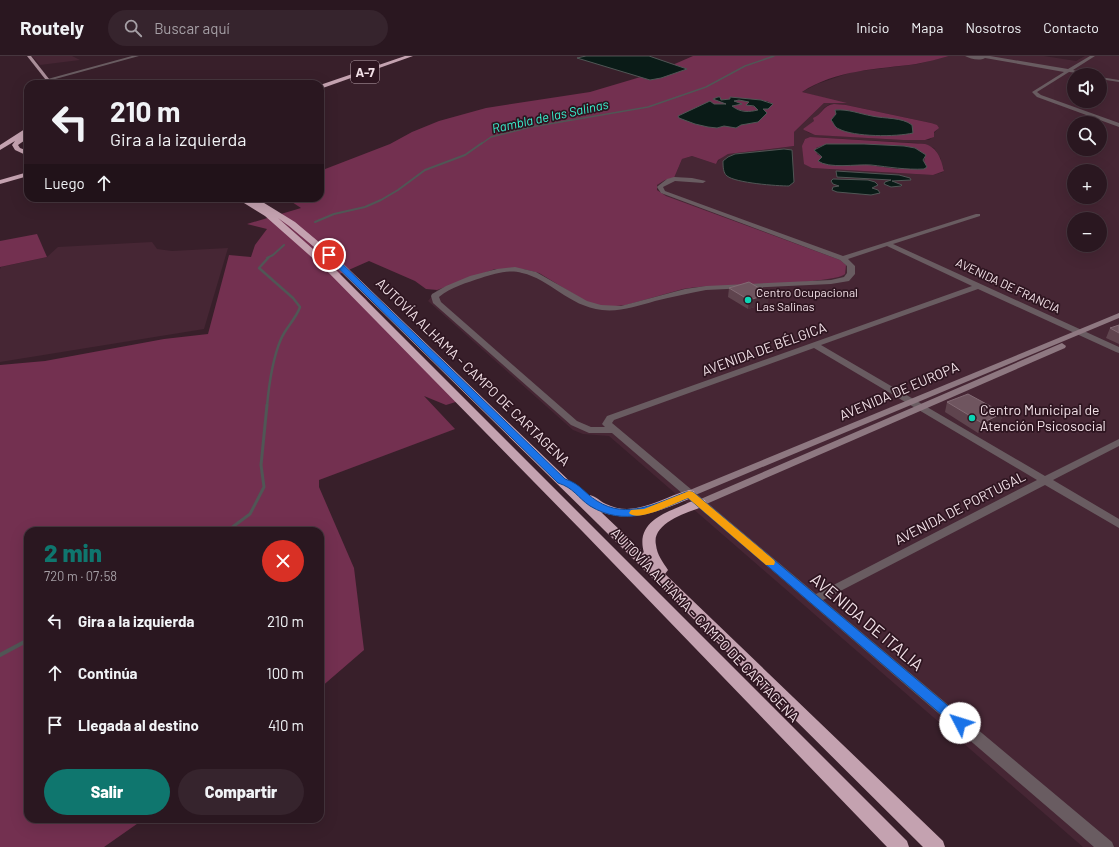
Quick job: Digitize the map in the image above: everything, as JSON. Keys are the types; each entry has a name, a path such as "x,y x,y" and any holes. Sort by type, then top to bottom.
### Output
{"highway":[{"name":"A-7","path":"324,84 397,56"},
{"name":"A-7","path":"324,84 410,56"},
{"path":"0,148 24,133"},
{"path":"24,137 18,140 16,145 17,149 24,152"},
{"path":"0,175 24,168"},
{"path":"0,182 24,174"},
{"path":"0,182 24,180"},
{"name":"AUTOVÍA ALHAMA - CAMPO DE CARTAGENA","path":"247,202 268,214 328,267 900,847"},
{"path":"257,202 274,211"},
{"path":"264,202 274,209 274,211"},
{"name":"AUTOVÍA ALHAMA - CAMPO DE CARTAGENA","path":"274,211 329,255 936,847"},
{"path":"561,481 572,484 593,503 607,510 624,513 646,512 695,498"},
{"path":"695,498 667,516 652,528 647,543 652,558 662,571 767,673 770,686"}],"main road":[{"path":"29,56 46,80"}],"street":[{"path":"46,80 137,56"},
{"path":"967,56 982,57 1067,71"},
{"path":"1076,68 1093,56"},
{"path":"1078,68 1101,56"},
{"path":"1067,74 1034,92 1039,96 1067,105"},
{"path":"1067,74 1042,92 1042,94 1067,103"},
{"path":"1107,78 1119,80"},
{"path":"1075,108 1119,123"},
{"path":"1079,108 1119,123"},
{"path":"611,427 589,430 574,422 437,303 435,296 447,288 487,274 503,270 516,269 538,275 579,302 596,308 610,309 621,308 685,291 706,288 836,281 846,279 852,272 849,263 843,258 675,197 663,192 660,187 663,183 675,179 703,181"},
{"path":"843,258 978,215"},
{"name":"AVENIDA DE FRANCIA","path":"887,244 1119,350"},
{"name":"AVENIDA DE BÉLGICA","path":"611,427 610,418 978,286"},
{"name":"AVENIDA DE EUROPA","path":"695,498 920,407 1083,334 1119,315"},
{"name":"AVENIDA DE EUROPA","path":"695,498 911,402 1083,334 1119,322"},
{"path":"815,345 1119,524"},
{"name":"AVENIDA DE ITALIA","path":"611,427 1106,847"},
{"name":"AVENIDA DE PORTUGAL","path":"814,600 1119,442"}],"shaded area":[{"path":"32,56 72,56 80,60 40,65"},
{"path":"586,56 649,56 687,69 661,78 650,80 577,58"},
{"path":"693,56 949,56 916,64 872,69 828,79 802,92 847,103 824,103 794,132 794,146 728,154 718,160 716,164 692,156 682,159 674,178 665,180 657,185 657,190 666,196 840,260 846,265 845,274 837,277 800,282 697,287 683,289 626,305 606,307 590,304 539,273 523,269 495,269 437,290 426,289 415,281 369,261 335,276 366,299 374,315 459,401 446,405 424,396 455,429 319,480 319,487 354,568 364,650 324,685 324,527 24,527 24,823 138,823 104,847 0,847 0,365 45,361 164,339 208,334 229,255 251,257 255,245 267,229 247,224 301,208 292,202 324,202 324,169 390,144 412,132 439,121 486,108 590,92 654,73","holes":["767,101 773,104 768,109 762,109 767,113 758,122 717,128 725,115 739,110 753,112 759,110 757,107 751,106"]},
{"path":"949,56 1044,56 1076,61 1085,56 1119,56 1119,847 1083,847 609,436 583,434 573,430 428,301 437,290 445,286 489,270 504,268 516,268 539,273 556,284 683,289 819,281 660,193 656,187 665,180 674,178 682,159 692,156 716,164 721,157 728,154 794,146 794,132 824,103 842,103 802,92 817,84 852,72 918,64","holes":["830,104 846,105 931,123 937,130 934,133 934,136 929,140 903,140 820,135 809,133 803,129 811,125 824,108","810,137 917,143 934,148 941,159 941,164 944,169 943,172 933,175 812,168 803,143 805,139","788,149 778,186 749,182 728,177 723,161 735,154"]},
{"path":"720,97 721,100 730,99 730,97 761,100 773,104 768,109 763,109 767,113 758,122 741,125 736,128 724,126 717,128 708,127 679,118 678,116 710,101 714,104 726,104 713,99","holes":["739,100 749,102 746,105 754,106 758,110 745,111 739,110 732,106 742,104 734,101"]},
{"path":"846,105 931,123 937,125 939,128 934,132 934,137 925,140 815,135 803,129 814,121 813,118 819,115 827,106","holes":["835,110 906,122 911,124 912,130 910,133 884,136 857,134 845,131 831,120 836,114"]},
{"path":"835,110 850,111 908,122 912,125 913,133 875,136 846,132 836,127 831,120 836,114"},
{"path":"810,137 925,144 936,151 944,171 933,175 812,168 804,164 802,146 805,139","holes":["837,144 904,146 915,148 925,155 924,163 898,169 868,165 831,165 818,161 822,157 817,154 816,148 824,145"]},
{"path":"826,144 864,144 915,148 926,155 923,160 927,167 924,169 911,169 871,165 829,165 818,161 822,157 814,150"},
{"path":"784,149 792,150 794,182 789,186 766,185 739,181 727,176 725,173 723,161 735,154"},
{"path":"836,171 899,175 910,178 911,180 892,181 902,185 891,187 884,184 885,182 891,180 837,177"},
{"path":"833,179 868,180 875,182 878,185 872,188 878,190 880,193 871,195 837,192 832,190 833,187 839,186 833,184 831,181"},
{"path":"37,234 47,257 0,267 0,241"},
{"path":"152,242 157,249 172,251 228,248 204,329 0,362 1,267 47,257 58,247"}],"building":[{"path":"749,282 769,294 749,300 729,288"},
{"path":"1119,325 1119,333 1110,328"},
{"path":"968,394 1003,413 982,423 947,402"}],"waterway":[{"name":"Rambla de las Salinas","path":"481,144 491,137 531,127 648,107 706,87 745,66 774,56"},
{"name":"Rambla de las Salinas","path":"315,222 334,214 365,207 381,200 398,190 425,170 465,155 482,143"},
{"name":"Rambla de las Salinas","path":"269,257 284,245"},
{"name":"Rambla de las Salinas","path":"267,406 271,372 275,355 283,335 300,307 293,298 259,268 269,257"},
{"name":"Rambla de las Salinas","path":"232,527 250,514 264,487 261,465 267,405"},
{"name":"Rambla de las Salinas","path":"0,655 24,642"}],"slow traffic":[{"path":"634,513 646,512 689,494 770,562"}],"place":[{"name":"Centro Ocupacional Las Salinas","path":"748,300"},
{"name":"Centro Municipal de Atención Psicosocial","path":"972,418"}],"route":[{"path":"329,255 561,481 572,484 593,503 607,510 624,513 646,512 689,494 960,723"}]}
